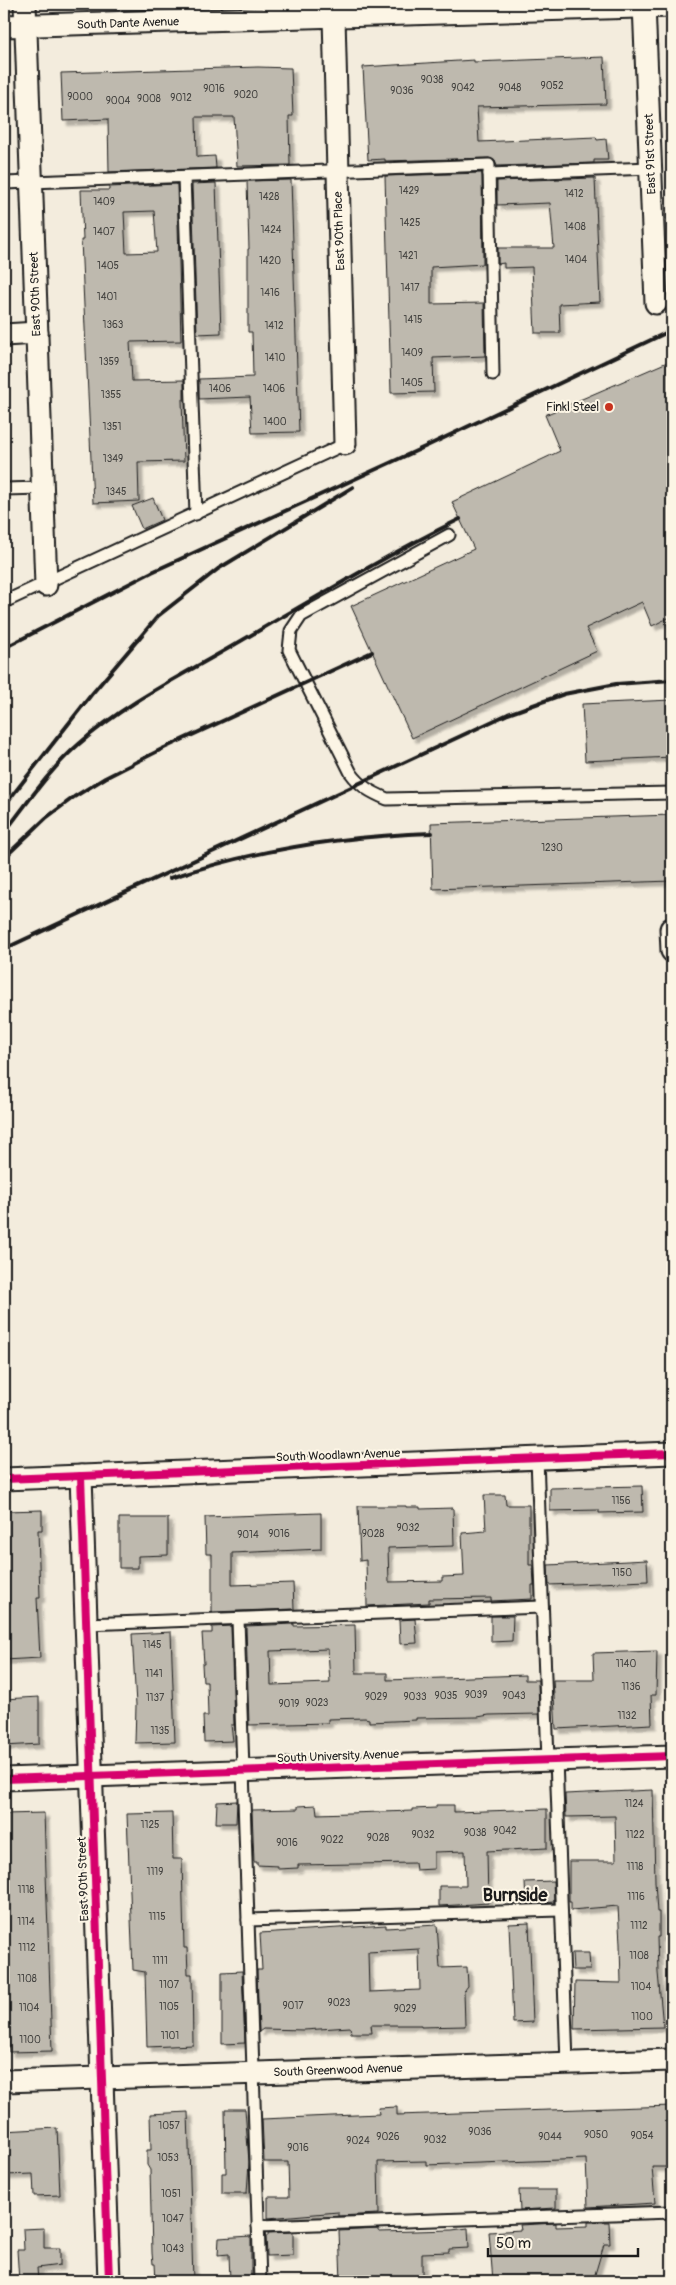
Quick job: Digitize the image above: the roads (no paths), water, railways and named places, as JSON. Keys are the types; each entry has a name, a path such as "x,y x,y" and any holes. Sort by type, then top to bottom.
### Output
{"street":[{"name":"East 90th Street","path":"25,4 46,585"},
{"name":"South Dante Avenue","path":"4,26 334,18 644,5 672,6"},
{"name":"East 91st Street","path":"644,5 656,303"},
{"name":"East 90th Place","path":"334,18 345,444"},
{"path":"4,335 37,334"},
{"path":"672,929 672,950"},
{"name":"South Woodlawn Avenue","path":"4,1479 672,1453"},
{"name":"East 90th Street","path":"82,1476 109,2281"},
{"name":"South University Avenue","path":"4,1779 672,1756"},
{"name":"South Greenwood Avenue","path":"4,2081 672,2060"}],"lane":[{"path":"4,183 488,165 493,374"},
{"path":"489,174 650,168"},
{"path":"184,177 196,514"},
{"path":"4,602 46,585 345,444"},
{"path":"4,489 43,488"},
{"path":"450,535 301,616 291,631 289,650 358,783 367,791 386,799 672,793"},
{"path":"537,1458 542,1606 552,1760 567,2063"},
{"path":"86,1624 542,1606"},
{"path":"238,1619 260,2281"},
{"path":"248,1920 560,1910"},
{"path":"258,2226 672,2212"}],"railway":[{"path":"4,648 152,572 429,445 672,330"},
{"path":"4,806 91,695 158,616 218,569 353,487"},
{"path":"4,833 58,764 79,744 114,716 151,692 343,582 401,549 460,519"},
{"path":"4,858 46,818 74,797 105,778 162,749 372,652"},
{"path":"4,949 508,714 564,694 616,684 672,680"},
{"path":"170,878 234,860 299,846 365,837 432,833"}],"place":[{"name":"Finkl Steel","path":"609,407"}],"district":[{"name":"Burnside","path":"515,1895"}]}
